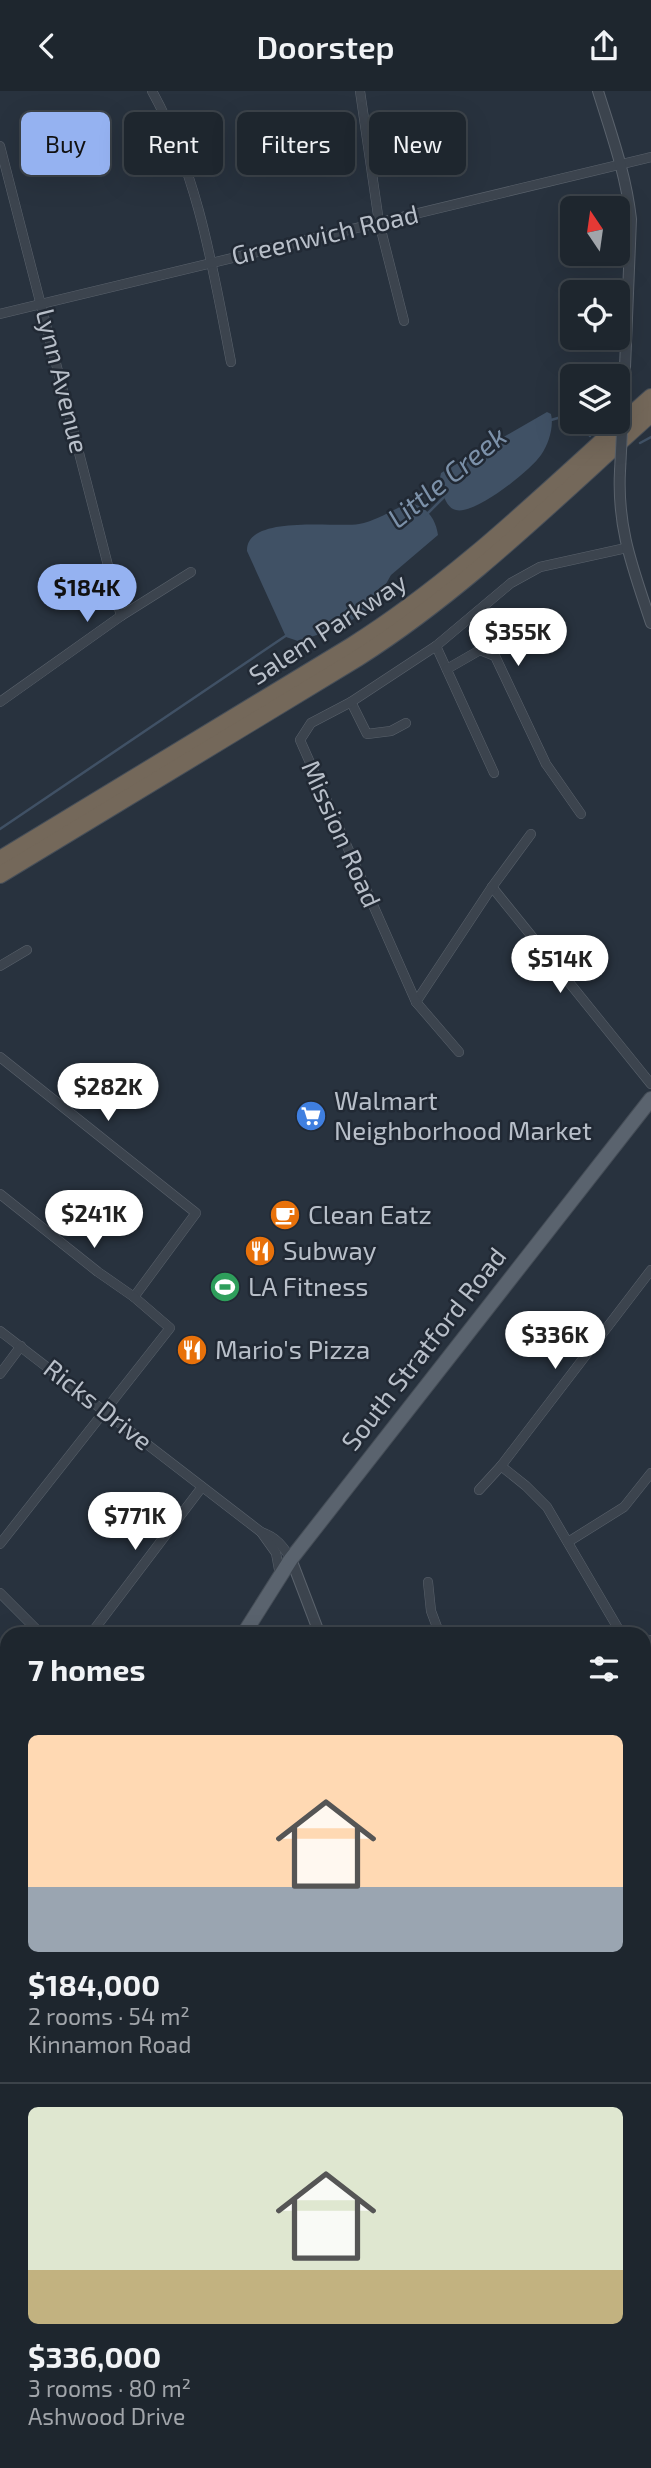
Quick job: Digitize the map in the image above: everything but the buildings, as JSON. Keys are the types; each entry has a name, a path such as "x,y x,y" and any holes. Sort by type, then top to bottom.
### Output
{"highway":[{"name":"Salem Parkway","path":"0,859 402,613 450,575 651,397"},
{"name":"Salem Parkway","path":"0,875 410,624 466,579 651,414"}],"main road":[{"name":"South Stratford Road","path":"248,1627 290,1559 651,1099"}],"street":[{"path":"152,91 190,178 212,262 231,362"},
{"path":"360,91 379,222 404,321"},
{"path":"598,91 628,191 632,245 620,471 621,520 626,548 651,623"},
{"name":"Lynn Avenue","path":"0,146 121,616"},
{"name":"Greenwich Road","path":"0,314 651,157"},
{"name":"Mission Road","path":"416,1002 300,740 311,723 351,702 436,646 511,583 540,567 626,548"},
{"path":"0,702 121,616 191,572"},
{"path":"436,646 494,773"},
{"path":"447,669 480,650 495,656 546,764 581,814"},
{"path":"351,702 367,734 391,731 406,723"},
{"path":"459,1052 416,1002 492,887 531,834"},
{"path":"492,887 651,1084"},
{"path":"0,966 27,950"},
{"path":"0,1057 196,1213 134,1297"},
{"path":"0,1194 170,1328 0,1543"},
{"path":"479,1490 501,1466 651,1270"},
{"name":"Ricks Drive","path":"0,1331 261,1532 276,1553 280,1576"},
{"path":"0,1374 21,1346"},
{"path":"501,1466 547,1507 617,1627"},
{"path":"568,1542 624,1507 651,1473"},
{"path":"96,1627 202,1487"},
{"name":"Ricks Drive","path":"261,1532 271,1535 283,1546 290,1559"},
{"path":"290,1559 317,1627"},
{"path":"428,1582 430,1611 437,1627"},
{"path":"0,1593 33,1627"}],"water":[{"path":"547,412 552,419 548,440 544,451 526,471 476,506 456,510 449,506 441,488 441,473"},
{"path":"409,503 429,514 438,535 391,575 374,605 342,627 298,641 286,637 247,551 251,539 276,527 359,524"}],"waterway":[{"name":"Little Creek","path":"551,420 560,417"},
{"name":"Little Creek","path":"640,443 651,437"},
{"name":"Little Creek","path":"426,515 446,495"},
{"name":"Little Creek","path":"0,829 287,635"}],"place":[{"name":"Walmart Neighborhood Market","path":"311,1116"},
{"name":"Clean Eatz","path":"285,1215"},
{"name":"Subway","path":"260,1251"},
{"name":"LA Fitness","path":"225,1287"},
{"name":"Mario's Pizza","path":"192,1350"}]}
